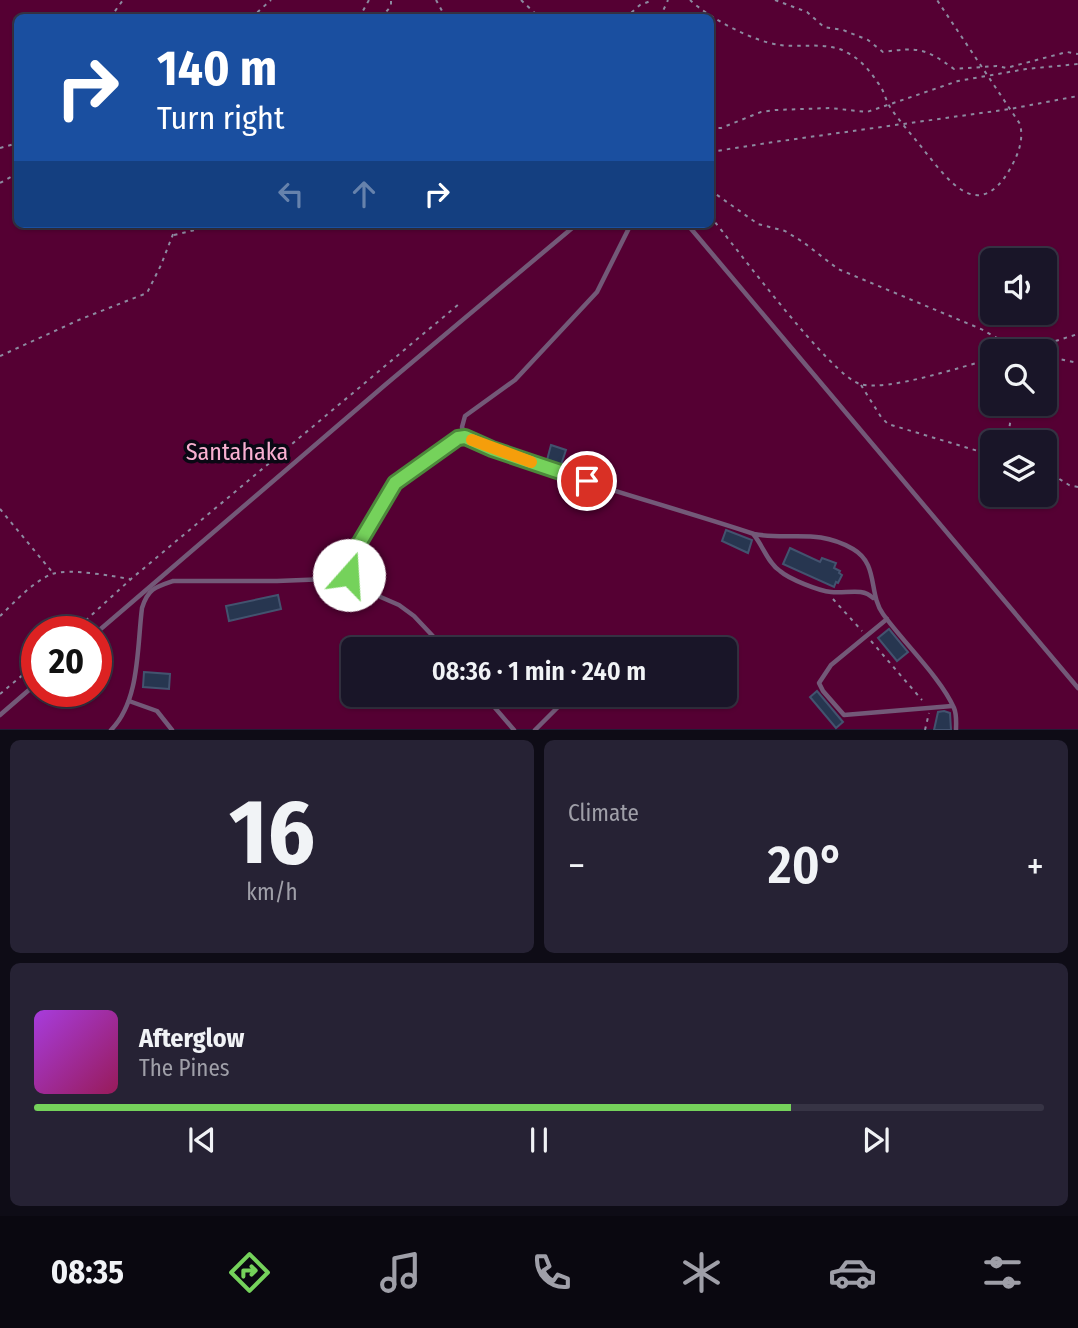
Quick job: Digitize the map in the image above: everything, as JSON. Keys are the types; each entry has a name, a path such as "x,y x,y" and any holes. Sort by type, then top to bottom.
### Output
{"lane":[{"path":"112,619 572,228"},
{"path":"465,437 462,427 465,416 515,380 597,292 629,228"},
{"path":"690,228 1078,688"},
{"path":"322,579 347,564 395,483 452,441 465,437 611,490 754,534 776,537 799,534 836,540 864,558 873,578 874,599"},
{"path":"754,534 781,573 830,592 868,593 953,706 956,730"},
{"path":"347,564 353,585"},
{"path":"111,730 130,701 142,608 146,596 157,586 173,581 322,579 353,585 399,605 414,616 433,637"},
{"path":"887,619 831,665 819,683 823,691 844,715 953,706"},
{"path":"0,715 21,697"},
{"path":"130,701 157,711 172,730"},
{"path":"494,707 514,730"},
{"path":"535,730 558,707"}],"path":[{"path":"255,14 271,0"},
{"path":"521,0 536,14"},
{"path":"630,14 640,5 653,0"},
{"path":"690,0 708,14"},
{"path":"775,0 807,12 824,27 843,30 868,40 883,52 914,48 936,56 954,69 1006,68 1067,52 1078,54"},
{"path":"714,17 766,42 832,47 846,52 868,69 881,86 889,105 954,186 971,194 984,195 1001,184 1017,156 1022,133 1020,124 937,0"},
{"path":"714,128 775,110 830,107 867,112 947,84 1026,69 1078,64"},
{"path":"714,151 1012,109 1078,96"},
{"path":"714,193 758,224 785,231 803,242 838,269 981,329 998,339"},
{"path":"714,221 827,359 860,384 872,386 899,382 980,362"},
{"path":"0,356 81,319 147,293 176,228"},
{"path":"173,235 197,228"},
{"path":"91,616 131,579 459,304"},
{"path":"1057,341 1078,334"},
{"path":"1057,359 1078,363"},
{"path":"860,384 888,424 980,451"},
{"path":"1057,478 1078,487"},
{"path":"0,509 53,573"},
{"path":"0,617 33,586 53,573 91,573 131,579"},
{"path":"830,592 832,598 930,709 925,730"},
{"path":"0,694 21,676"}],"green space":[{"name":"Santahaka","path":"0,0 1078,0 1078,729 0,729"}],"building":[{"path":"551,445 566,450 561,465 547,460"},
{"path":"726,530 752,540 748,553 722,541"},
{"path":"790,548 820,562 822,558 836,563 834,568 842,575 838,583 836,582 834,587 783,564"},
{"path":"278,595 281,609 229,621 226,606"},
{"path":"889,629 908,652 897,661 878,638"},
{"path":"144,672 170,674 169,689 143,687"},
{"path":"817,691 843,722 836,728 810,697"},
{"path":"938,712 950,713 951,730 934,730"}],"slow traffic":[{"path":"472,440 531,462"}],"route":[{"path":"349,575 347,564 395,483 458,438 465,437 492,449 587,481"}]}
